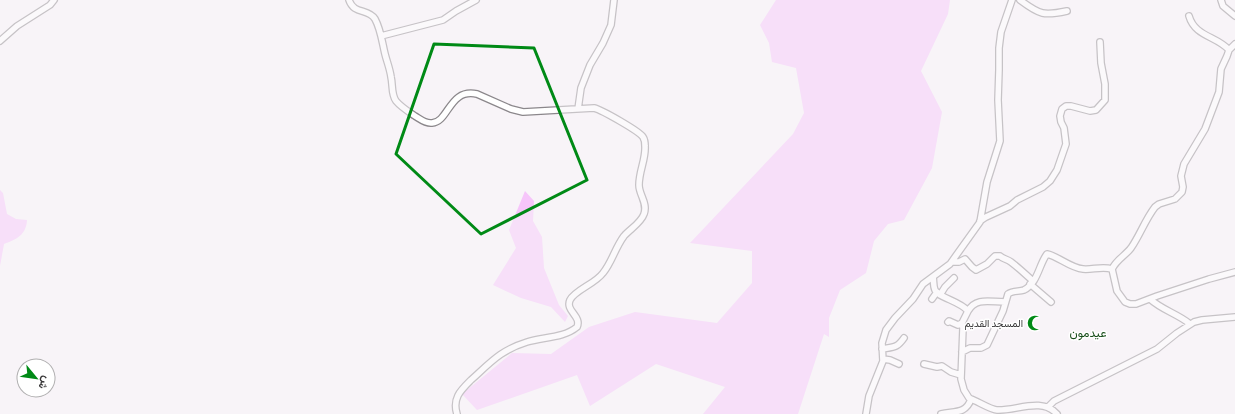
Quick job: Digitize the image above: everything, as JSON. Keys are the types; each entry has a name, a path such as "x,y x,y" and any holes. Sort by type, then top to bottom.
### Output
{"street":[{"path":"0,40 17,26 50,5 54,0"},
{"path":"349,0 351,5 356,9 373,16 377,23 395,100 426,123 433,123 439,120 452,103 467,93 477,94 517,111 530,112 589,107 598,109 634,130 645,140 645,151 640,171 639,184 645,212 643,217 623,237 610,264 600,277 575,295 570,301 569,307 578,320 577,327 569,332 527,342 505,350 461,390 456,397 455,405 457,414"},
{"path":"381,36 443,20 476,0"},
{"path":"578,109 581,88 590,65 603,43 611,25 614,0"},
{"path":"980,222 987,182 1000,141 998,100 999,48 1002,32 1012,0"},
{"path":"1020,0 1044,14 1067,11"},
{"path":"1221,0 1223,6 1235,16"},
{"path":"1189,16 1190,21 1195,28 1229,50"},
{"path":"866,414 869,396 883,359 882,343 888,326 913,299 923,284 952,262 980,222 986,217 1010,206 1017,200 1050,181 1057,170 1066,144 1064,128 1060,116 1062,109 1066,106 1071,106 1090,111 1096,110 1105,100 1105,84 1101,63 1100,42"},
{"path":"1235,44 1229,50 1220,69 1220,90 1204,133 1184,164 1181,176 1181,194 1175,199 1159,204 1155,207 1129,251 1117,260 1112,269 1117,290 1125,302 1130,304 1136,304 1209,279 1235,272"},
{"path":"962,352 970,348 981,348 987,345 1003,311 1007,297 1011,292 1024,290 1031,283 1038,274 1047,254 1052,255 1066,264 1082,269 1112,269"},
{"path":"952,262 958,262 965,259 976,270 987,264 996,256 1000,256 1009,260 1022,271 1031,283 1051,302"},
{"path":"933,277 934,287 938,293 958,303 968,311"},
{"path":"932,299 954,278"},
{"path":"1150,299 1161,308 1190,324"},
{"path":"1005,302 978,302 972,305 962,323 961,375 964,390 969,398 992,411 1025,407 1048,407 1057,414"},
{"path":"1048,407 1054,401 1157,349 1190,324 1198,321 1235,317"},
{"path":"948,322 949,321 958,325 962,323"},
{"path":"882,349 896,347 904,338"},
{"path":"883,359 899,364"},
{"path":"924,364 937,367 942,366 951,372 961,375"},
{"path":"941,414 963,412 970,404 971,399"}],"highlighted area":[{"path":"434,44 534,48 587,180 481,234 396,154"}],"shaded area":[{"path":"776,0 950,0 948,14 921,71 942,112 932,168 904,220 888,224 874,241 866,273 840,290 829,318 829,337 824,334 798,414 703,414 725,387 656,364 590,406 577,375 477,410 462,394 512,353 551,354 589,327 635,312 717,323 752,283 752,251 690,243 793,134 804,113 796,68 772,62 769,43 760,25"},
{"path":"0,190 3,193 7,214 16,219 27,220 23,233 4,244 0,266"},
{"path":"525,191 534,201 533,221 542,237 544,268 559,305 568,316 565,322 551,307 521,298 493,285 516,248 509,230"}],"place":[{"name":"المسجد القديم","path":"1035,323"}],"district":[{"name":"عيدمون","path":"1088,333"}]}
